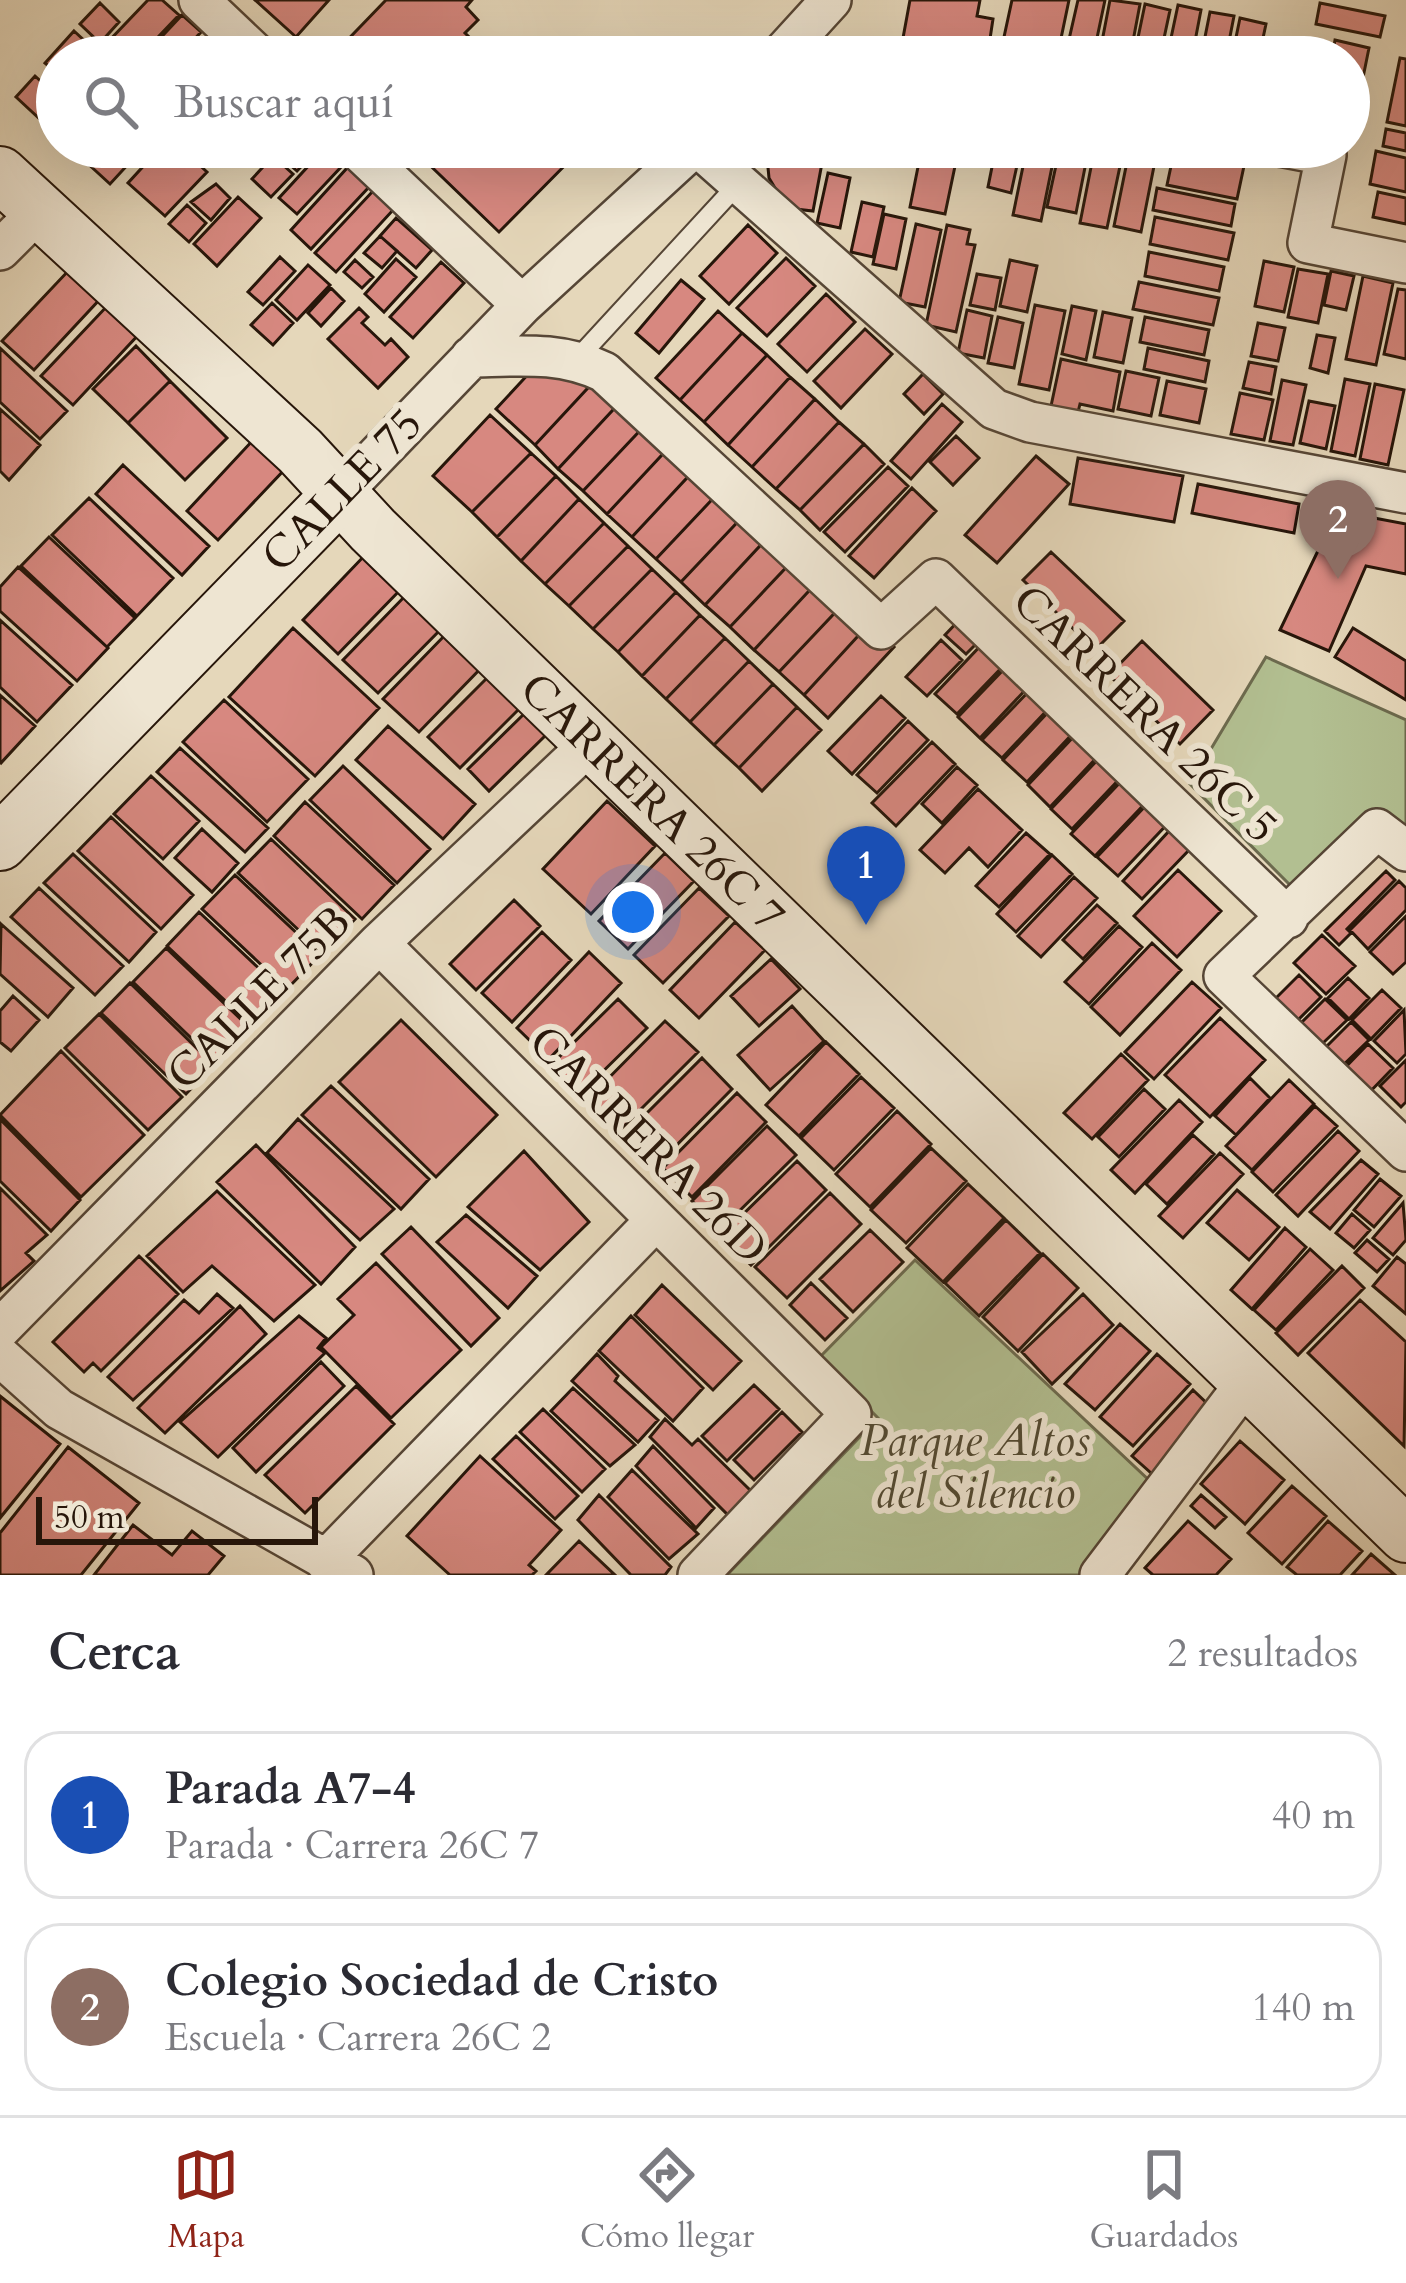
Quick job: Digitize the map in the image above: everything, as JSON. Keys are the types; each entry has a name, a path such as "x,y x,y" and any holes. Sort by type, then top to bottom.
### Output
{"street":[{"path":"199,0 238,36"},
{"path":"806,36 831,0"},
{"path":"377,168 522,305"},
{"name":"CALLE 75","path":"0,843 522,305 673,168"},
{"path":"720,168 994,410 1030,422 1406,493"},
{"path":"1323,168 1308,243 1406,263"},
{"name":"CARRERA 26C 7","path":"0,174 300,452 1406,1535"},
{"path":"0,250 39,211"},
{"path":"471,357 577,359"},
{"name":"CARRERA 26C 5","path":"577,359 604,372 880,629 936,580 1288,918"},
{"name":"CALLE 75B","path":"0,1329 379,944 592,742"},
{"path":"1391,840 1288,918 1224,976 1406,1151"},
{"name":"CARRERA 26D","path":"379,944 850,1414 698,1575"},
{"path":"0,1356 59,1409 339,1568 656,1221"},
{"path":"1107,1572 1248,1380"}],"lane":[{"path":"577,359 739,184"}],"green space":[{"path":"1266,657 1406,720 1406,835 1293,888 1190,784"},
{"name":"Parque Altos del Silencio","path":"915,1260 1153,1484 1086,1575 727,1575 878,1418 819,1358"}],"building":[{"path":"148,0 162,0 179,15 159,36 114,36"},
{"path":"255,0 329,0 295,36"},
{"path":"386,0 472,0 466,7 478,20 465,33 468,36 351,36"},
{"path":"910,0 980,0 977,16 993,19 990,36 903,36"},
{"path":"1012,0 1069,0 1062,36 1004,36"},
{"path":"1078,0 1105,0 1097,36 1070,36"},
{"path":"1110,0 1140,4 1134,36 1103,36"},
{"path":"100,3 119,22 106,36 93,36 80,24"},
{"path":"1320,3 1385,16 1380,37 1316,24"},
{"path":"1145,4 1170,10 1164,36 1138,36"},
{"path":"1178,5 1201,10 1196,36 1171,36"},
{"path":"1210,12 1234,16 1230,36 1205,36"},
{"path":"182,15 201,32 197,36 162,36"},
{"path":"1240,18 1266,24 1263,36 1236,36"},
{"path":"1400,58 1406,59 1406,126 1387,122"},
{"path":"35,76 36,77 36,116 16,97"},
{"path":"1386,129 1406,133 1406,151 1383,146"},
{"path":"1376,151 1406,158 1406,192 1370,184"},
{"path":"93,168 125,168 110,184"},
{"path":"142,168 203,168 207,172 165,216 128,183"},
{"path":"262,168 286,168 293,174 271,197 252,179"},
{"path":"307,168 340,168 297,214 279,198"},
{"path":"347,168 369,187 311,249 291,230"},
{"path":"433,168 562,168 499,232"},
{"path":"768,168 821,168 813,211 787,208"},
{"path":"918,168 955,168 945,214 910,207"},
{"path":"992,168 1016,168 1011,193 988,187"},
{"path":"1023,168 1052,168 1041,221 1013,215"},
{"path":"1055,168 1085,168 1076,213 1047,207"},
{"path":"1091,168 1120,168 1107,228 1080,223"},
{"path":"1126,168 1154,168 1141,232 1114,226"},
{"path":"1171,168 1244,168 1237,199 1167,185"},
{"path":"828,173 850,178 840,228 817,223"},
{"path":"216,184 230,198 211,220 191,202"},
{"path":"1157,188 1235,204 1231,226 1153,210"},
{"path":"373,191 394,209 336,272 315,253"},
{"path":"1378,192 1406,198 1406,224 1373,217"},
{"path":"238,197 261,218 217,266 194,244"},
{"path":"862,202 884,207 873,257 851,252"},
{"path":"187,205 206,223 189,242 169,224"},
{"path":"884,214 906,219 896,269 873,264"},
{"path":"1155,217 1234,233 1228,260 1150,244"},
{"path":"396,218 432,250 416,268 380,236"},
{"path":"916,224 941,230 925,307 899,302"},
{"path":"748,225 777,253 729,304 700,276"},
{"path":"947,225 970,230 967,244 975,245 956,332 926,325"},
{"path":"380,236 397,251 382,268 364,253"},
{"path":"1149,252 1224,267 1219,291 1145,276"},
{"path":"280,257 295,271 263,305 248,292"},
{"path":"786,258 815,286 767,336 737,308"},
{"path":"396,259 416,277 384,312 365,294"},
{"path":"355,260 373,277 362,288 344,272"},
{"path":"1010,260 1037,266 1027,312 1000,306"},
{"path":"1264,261 1294,267 1284,312 1255,306"},
{"path":"441,262 464,283 413,338 390,317"},
{"path":"308,265 330,285 297,320 276,300"},
{"path":"70,269 101,298 34,370 2,341"},
{"path":"1298,269 1328,274 1318,323 1288,317"},
{"path":"1331,271 1354,276 1346,310 1324,305"},
{"path":"977,274 1001,278 995,310 970,305"},
{"path":"1363,276 1393,283 1376,365 1346,359"},
{"path":"681,280 704,299 659,353 636,333"},
{"path":"1139,282 1219,298 1213,325 1133,309"},
{"path":"331,288 344,301 321,326 308,313"},
{"path":"1398,289 1406,290 1406,359 1384,354"},
{"path":"826,294 855,322 807,372 778,344"},
{"path":"272,303 293,323 273,345 251,325"},
{"path":"109,304 140,333 73,405 41,376"},
{"path":"1035,305 1065,311 1049,390 1019,384"},
{"path":"1072,306 1096,311 1086,360 1062,354"},
{"path":"359,308 368,317 362,323 385,345 391,339 408,357 378,388 328,339"},
{"path":"967,310 992,316 984,358 958,353"},
{"path":"718,311 742,333 680,400 656,378"},
{"path":"1103,312 1132,318 1123,363 1094,357"},
{"path":"998,317 1023,323 1014,368 988,363"},
{"path":"1145,317 1209,330 1204,355 1140,342"},
{"path":"1258,323 1285,328 1278,361 1251,356"},
{"path":"865,329 892,354 841,408 814,381"},
{"path":"742,333 767,355 704,422 680,400"},
{"path":"1317,335 1335,338 1328,373 1310,368"},
{"path":"136,346 170,381 128,423 93,389"},
{"path":"0,348 67,411 40,439 0,402"},
{"path":"1148,348 1209,361 1205,382 1144,369"},
{"path":"767,355 790,377 728,445 704,422"},
{"path":"1061,359 1120,372 1113,411 1080,404 1078,412 1051,406"},
{"path":"1249,362 1276,367 1271,394 1243,388"},
{"path":"533,369 600,375 535,445 496,409"},
{"path":"1126,371 1159,378 1151,416 1118,409"},
{"path":"923,374 943,394 924,414 904,394"},
{"path":"600,375 624,398 558,469 535,445"},
{"path":"790,377 815,399 752,467 728,445"},
{"path":"1345,379 1370,384 1355,456 1331,451"},
{"path":"1282,380 1306,385 1293,445 1270,441"},
{"path":"170,381 227,438 185,480 128,423"},
{"path":"1167,381 1206,389 1199,423 1160,415"},
{"path":"1375,384 1404,390 1388,465 1360,459"},
{"path":"1240,393 1273,400 1264,440 1231,434"},
{"path":"624,398 649,421 583,491 558,469"},
{"path":"815,399 839,422 776,489 752,467"},
{"path":"1309,401 1335,406 1326,449 1300,443"},
{"path":"942,404 962,422 911,479 891,461"},
{"path":"0,409 40,445 9,480 0,471"},
{"path":"490,415 531,453 472,512 433,476"},
{"path":"649,421 673,443 607,514 583,491"},
{"path":"839,422 864,444 800,510 776,489"},
{"path":"956,436 979,458 953,485 930,462"},
{"path":"254,439 286,468 218,540 187,511"},
{"path":"673,443 698,466 632,537 607,514"},
{"path":"864,444 884,464 820,530 800,510"},
{"path":"531,453 556,476 497,537 472,512"},
{"path":"1036,456 1069,484 997,563 965,535"},
{"path":"1078,458 1183,476 1174,522 1070,504"},
{"path":"123,465 209,546 182,575 96,494"},
{"path":"698,466 722,489 656,559 632,537"},
{"path":"888,467 908,486 845,552 824,532"},
{"path":"556,476 579,499 521,561 497,537"},
{"path":"1198,484 1299,504 1294,533 1192,513"},
{"path":"912,488 936,511 874,578 849,556"},
{"path":"722,489 747,512 681,582 656,559"},
{"path":"89,498 173,578 137,616 52,535"},
{"path":"579,499 604,523 545,584 521,561"},
{"path":"1337,511 1406,524 1406,574 1366,566 1329,651 1280,630"},
{"path":"747,512 771,534 705,605 681,582"},
{"path":"604,523 628,546 569,606 545,584"},
{"path":"771,534 796,557 730,627 705,605"},
{"path":"49,537 135,618 107,647 21,566"},
{"path":"628,546 652,569 593,629 569,606"},
{"path":"1051,552 1124,621 1095,650 1023,580"},
{"path":"366,554 402,588 338,654 303,620"},
{"path":"796,557 820,579 754,650 730,627"},
{"path":"18,567 108,648 77,681 0,611 0,587"},
{"path":"652,569 676,592 618,652 593,629"},
{"path":"820,579 845,602 779,672 754,650"},
{"path":"676,592 700,615 642,676 618,652"},
{"path":"407,594 443,627 378,693 343,660"},
{"path":"845,602 869,624 804,695 779,672"},
{"path":"700,615 725,638 666,699 642,676"},
{"path":"962,617 983,637 966,654 945,635"},
{"path":"0,620 72,685 37,722 0,687"},
{"path":"869,624 894,647 828,718 804,695"},
{"path":"293,628 379,708 315,776 229,697"},
{"path":"1353,628 1406,661 1406,700 1335,657"},
{"path":"447,633 483,666 419,732 383,699"},
{"path":"725,638 749,661 690,722 666,699"},
{"path":"941,640 962,660 927,696 906,677"},
{"path":"986,640 1008,661 957,714 935,694"},
{"path":"1142,641 1213,710 1180,744 1109,675"},
{"path":"749,661 773,684 714,745 690,722"},
{"path":"1008,665 1030,685 980,738 958,717"},
{"path":"491,674 523,705 460,768 428,737"},
{"path":"773,684 797,707 739,768 714,745"},
{"path":"1032,688 1051,706 1002,758 982,740"},
{"path":"0,695 35,726 1,763 0,762"},
{"path":"881,696 905,718 852,774 828,751"},
{"path":"224,700 308,779 267,822 183,742"},
{"path":"797,707 821,730 762,791 739,768"},
{"path":"1053,707 1077,729 1027,782 1003,760"},
{"path":"527,711 549,732 489,791 468,769"},
{"path":"908,721 928,740 877,793 857,775"},
{"path":"388,726 475,804 443,839 356,760"},
{"path":"1079,731 1102,752 1050,807 1028,785"},
{"path":"932,742 955,764 896,826 872,803"},
{"path":"180,748 268,828 245,852 157,772"},
{"path":"1106,751 1127,771 1072,829 1051,809"},
{"path":"343,766 430,849 397,883 310,800"},
{"path":"957,767 977,785 942,823 922,804"},
{"path":"1131,771 1155,793 1095,856 1071,834"},
{"path":"151,776 199,821 163,859 114,814"},
{"path":"978,789 1022,830 988,867 969,848 945,873 920,850"},
{"path":"1153,798 1174,817 1118,876 1097,857"},
{"path":"607,801 655,846 591,914 543,869"},
{"path":"305,802 394,885 362,919 274,836"},
{"path":"111,817 193,895 161,929 78,851"},
{"path":"202,829 238,863 212,892 175,858"},
{"path":"1170,830 1190,849 1142,899 1123,881"},
{"path":"1026,833 1050,854 999,907 976,886"},
{"path":"271,839 355,919 323,953 238,873"},
{"path":"665,853 694,881 628,949 599,921"},
{"path":"73,854 156,932 129,962 44,883"},
{"path":"1052,855 1072,874 1016,932 997,914"},
{"path":"1178,870 1221,911 1177,957 1134,916"},
{"path":"1386,871 1395,880 1347,929 1351,933 1339,945 1325,931"},
{"path":"235,875 320,955 287,989 202,909"},
{"path":"1074,877 1097,898 1041,957 1018,936"},
{"path":"1399,881 1406,888 1406,910 1368,949 1350,930"},
{"path":"39,888 123,966 95,995 11,917"},
{"path":"699,888 729,916 663,983 634,955"},
{"path":"514,900 540,926 476,990 450,964"},
{"path":"1097,905 1117,923 1083,959 1063,940"},
{"path":"199,912 284,992 252,1026 167,946"},
{"path":"1406,916 1406,962 1393,974 1370,952"},
{"path":"735,922 765,950 699,1018 670,990"},
{"path":"1,924 73,988 48,1017 0,974"},
{"path":"1119,926 1142,947 1089,1004 1065,982"},
{"path":"542,932 571,960 512,1022 482,993"},
{"path":"1322,935 1355,966 1326,994 1294,963"},
{"path":"1152,943 1181,970 1120,1035 1091,1007"},
{"path":"166,948 250,1028 217,1063 133,982"},
{"path":"589,952 621,983 549,1059 517,1028"},
{"path":"771,959 800,989 759,1026 731,996"},
{"path":"1299,975 1321,997 1294,1024 1272,1002"},
{"path":"1348,978 1369,998 1349,1019 1328,998"},
{"path":"1192,982 1221,1008 1154,1079 1125,1052"},
{"path":"130,983 214,1065 186,1094 101,1013"},
{"path":"1382,990 1401,1008 1371,1039 1352,1020"},
{"path":"13,996 39,1020 11,1051 0,1042 0,1011"},
{"path":"618,999 647,1028 581,1093 552,1064"},
{"path":"1325,999 1347,1020 1322,1044 1301,1023"},
{"path":"792,1006 824,1041 770,1090 738,1055"},
{"path":"1404,1010 1406,1054 1397,1063 1374,1041"},
{"path":"99,1014 182,1097 148,1130 65,1048"},
{"path":"1220,1018 1265,1060 1210,1117 1165,1075"},
{"path":"401,1020 497,1115 436,1177 339,1082"},
{"path":"665,1021 698,1052 619,1131 587,1100"},
{"path":"1351,1022 1369,1040 1336,1072 1319,1054"},
{"path":"826,1042 859,1074 799,1136 766,1105"},
{"path":"1368,1044 1393,1068 1364,1098 1339,1074"},
{"path":"61,1051 144,1135 81,1197 0,1115"},
{"path":"1121,1054 1148,1080 1092,1139 1064,1113"},
{"path":"702,1058 732,1089 653,1169 622,1138"},
{"path":"1406,1060 1406,1102 1401,1107 1380,1086"},
{"path":"861,1077 894,1108 834,1170 801,1138"},
{"path":"1250,1078 1270,1098 1236,1135 1215,1116"},
{"path":"1289,1080 1314,1104 1252,1170 1226,1146"},
{"path":"331,1086 429,1179 401,1209 302,1115"},
{"path":"1144,1089 1165,1109 1119,1157 1098,1137"},
{"path":"737,1093 766,1122 692,1197 663,1168"},
{"path":"1179,1100 1202,1122 1135,1193 1111,1170"},
{"path":"1315,1106 1337,1126 1273,1192 1252,1172"},
{"path":"897,1111 931,1144 870,1207 836,1174"},
{"path":"0,1119 80,1200 51,1231 0,1181"},
{"path":"298,1119 394,1209 360,1240 267,1153"},
{"path":"767,1126 796,1155 721,1229 692,1201"},
{"path":"1338,1131 1359,1151 1298,1216 1276,1195"},
{"path":"1193,1135 1214,1154 1167,1204 1146,1184"},
{"path":"256,1145 355,1247 321,1284 217,1182"},
{"path":"931,1148 966,1181 906,1243 871,1210"},
{"path":"524,1151 589,1222 540,1270 468,1207"},
{"path":"1220,1153 1243,1174 1183,1238 1159,1216"},
{"path":"1361,1160 1378,1174 1330,1229 1310,1212"},
{"path":"797,1161 826,1190 751,1265 722,1235"},
{"path":"1380,1179 1401,1196 1374,1227 1354,1210"},
{"path":"968,1184 1004,1218 943,1282 907,1248"},
{"path":"0,1188 47,1235 26,1253 34,1261 0,1291"},
{"path":"1237,1190 1279,1227 1249,1260 1207,1223"},
{"path":"217,1191 315,1285 274,1321 212,1266 183,1292 147,1256"},
{"path":"830,1193 861,1224 787,1298 755,1267"},
{"path":"1403,1203 1406,1240 1393,1255 1373,1238"},
{"path":"1352,1214 1370,1230 1354,1248 1336,1233"},
{"path":"466,1215 537,1276 508,1308 437,1242"},
{"path":"1006,1220 1040,1253 979,1316 945,1283"},
{"path":"411,1227 499,1318 471,1346 382,1254"},
{"path":"1285,1228 1306,1247 1252,1309 1231,1290"},
{"path":"870,1230 903,1262 853,1312 820,1279"},
{"path":"1367,1240 1389,1259 1377,1272 1355,1253"},
{"path":"1310,1249 1333,1270 1276,1330 1254,1310"},
{"path":"1043,1254 1078,1288 1018,1351 983,1317"},
{"path":"139,1256 178,1294 101,1371 93,1363 84,1372 53,1342"},
{"path":"1397,1257 1406,1264 1406,1314 1373,1286"},
{"path":"376,1263 461,1350 391,1418 321,1347 354,1315 338,1299"},
{"path":"1342,1266 1364,1288 1298,1355 1276,1333"},
{"path":"811,1283 847,1318 825,1340 790,1305"},
{"path":"662,1285 741,1361 713,1390 635,1315"},
{"path":"217,1294 233,1308 133,1400 108,1377 184,1300 199,1313"},
{"path":"1083,1294 1113,1325 1052,1384 1022,1352"},
{"path":"1360,1300 1406,1342 1404,1446 1308,1353"},
{"path":"240,1306 266,1334 165,1433 138,1408"},
{"path":"299,1316 326,1338 318,1348 325,1353 218,1457 180,1422"},
{"path":"631,1316 703,1388 673,1421 599,1351"},
{"path":"1120,1324 1150,1351 1095,1410 1065,1384"},
{"path":"597,1354 618,1376 615,1381 658,1420 638,1442 572,1381"},
{"path":"1157,1354 1190,1384 1133,1446 1100,1417"},
{"path":"321,1362 344,1386 256,1472 233,1448"},
{"path":"754,1385 779,1409 727,1461 702,1436"},
{"path":"356,1386 394,1424 305,1513 265,1475"},
{"path":"573,1388 635,1445 610,1466 551,1411"},
{"path":"1193,1390 1215,1411 1159,1480 1132,1456"},
{"path":"0,1396 60,1444 0,1518"},
{"path":"543,1409 605,1469 582,1492 520,1432"},
{"path":"782,1412 802,1432 754,1480 734,1460"},
{"path":"665,1419 692,1445 698,1439 751,1491 728,1515 650,1437"},
{"path":"516,1436 578,1496 555,1519 493,1459"},
{"path":"1240,1441 1284,1480 1245,1524 1201,1484"},
{"path":"653,1446 714,1508 696,1528 636,1466"},
{"path":"68,1447 139,1503 81,1575 0,1575 0,1533"},
{"path":"480,1456 561,1530 529,1565 536,1571 532,1575 450,1575 407,1536"},
{"path":"632,1470 698,1534 669,1559 608,1497"},
{"path":"1292,1486 1326,1516 1282,1564 1248,1533"},
{"path":"599,1495 671,1567 665,1575 631,1575 578,1520"},
{"path":"1201,1495 1226,1517 1215,1528 1191,1506"},
{"path":"1188,1521 1231,1559 1216,1575 1153,1575 1145,1568"},
{"path":"1328,1521 1362,1551 1340,1575 1297,1575 1287,1567"},
{"path":"133,1525 172,1555 192,1531 224,1556 208,1575 94,1575"},
{"path":"579,1541 615,1575 546,1575"},
{"path":"1371,1554 1395,1575 1352,1575"}],"place":[{"name":"Colegio Sociedad de Cristo","path":"1338,579"},
{"name":"Parada A7-4","path":"866,925"}]}
